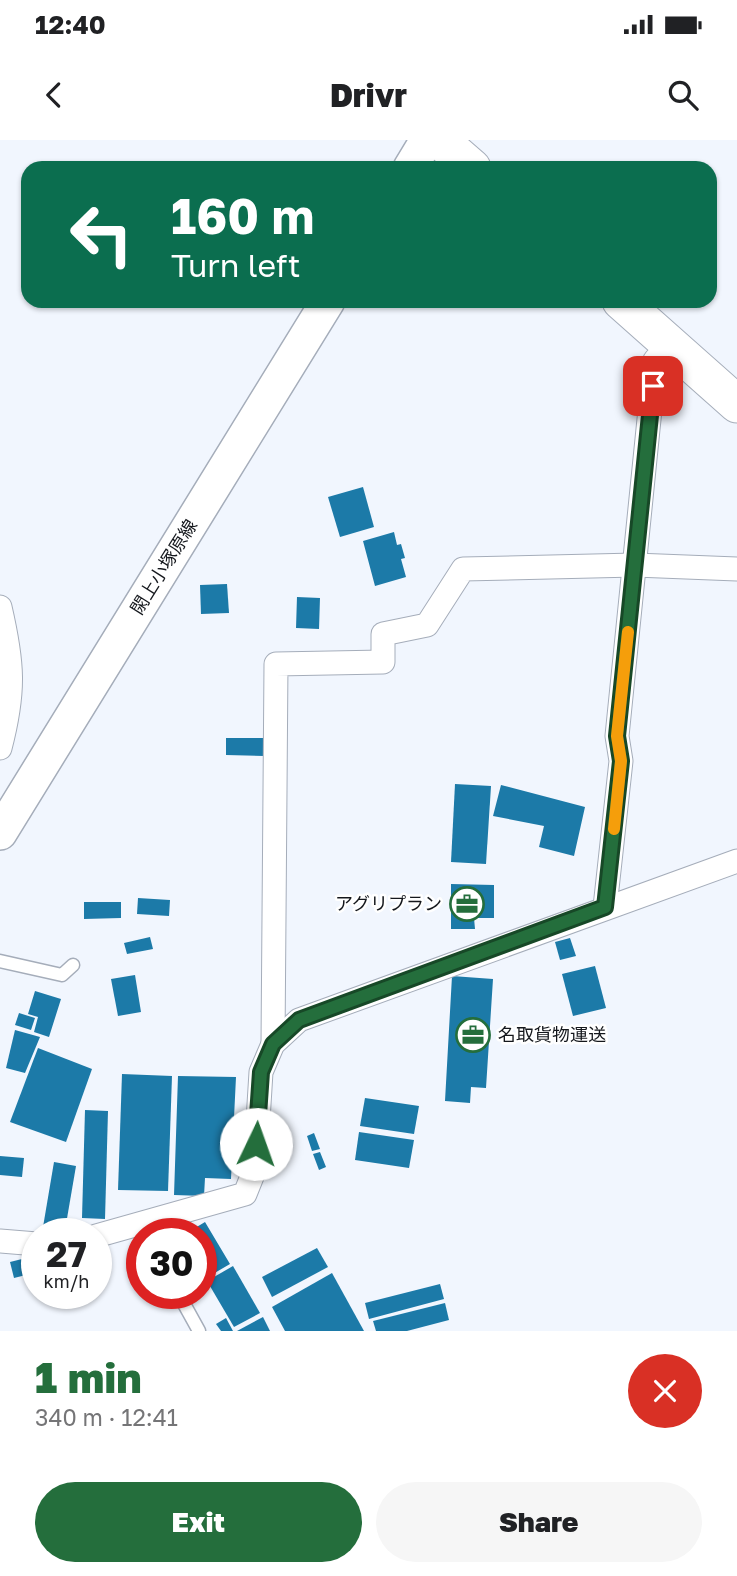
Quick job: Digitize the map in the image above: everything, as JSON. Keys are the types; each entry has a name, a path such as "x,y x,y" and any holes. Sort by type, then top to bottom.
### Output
{"main road":[{"path":"440,140 464,161"},
{"path":"629,308 737,404"}],"street":[{"name":"閖上小塚原線","path":"0,834 324,308"},
{"path":"605,907 621,761 617,736 655,360 670,345"},
{"path":"180,1218 246,1194 255,1168 261,1072 273,1044 276,664 383,662 383,634 427,625 463,569 635,565 737,569"},
{"path":"0,607 11,654 12,697 0,748"},
{"path":"273,1044 299,1020 737,861"},
{"path":"0,1241 21,1243"}],"lane":[{"path":"0,961 62,975 73,965"},
{"path":"187,1309 199,1331"}],"building":[{"path":"363,487 374,527 340,537 328,497"},
{"path":"394,532 397,545 401,544 405,558 401,559 406,577 375,586 363,541"},
{"path":"227,584 229,613 201,614 200,585"},
{"path":"297,597 320,598 319,629 296,628"},
{"path":"226,738 265,738 264,756 226,755"},
{"path":"455,784 491,786 486,864 451,862"},
{"path":"501,785 585,807 574,856 539,847 544,826 493,816"},
{"path":"451,884 494,885 494,918 474,918 475,929 451,929"},
{"path":"138,898 170,900 169,916 137,914"},
{"path":"84,902 121,902 121,918 84,919"},
{"path":"150,937 153,949 127,954 124,943"},
{"path":"570,938 576,956 560,960 555,942"},
{"path":"595,966 606,1008 573,1016 562,974"},
{"path":"135,975 141,1012 118,1016 111,979"},
{"path":"452,976 493,979 486,1088 471,1087 470,1103 445,1101"},
{"path":"35,991 61,999 49,1037 34,1032 38,1017 28,1014"},
{"path":"19,1013 35,1018 31,1030 15,1025"},
{"path":"15,1030 40,1037 25,1073 6,1068"},
{"path":"38,1048 92,1069 66,1142 10,1122"},
{"path":"122,1074 172,1076 168,1191 118,1190"},
{"path":"178,1076 236,1077 231,1179 205,1178 204,1196 174,1195"},
{"path":"365,1098 419,1106 414,1134 360,1126"},
{"path":"85,1110 108,1111 105,1218 82,1218"},
{"path":"359,1132 414,1140 409,1168 355,1160"},
{"path":"314,1133 320,1149 312,1151 307,1136"},
{"path":"320,1152 326,1167 319,1170 313,1154"},
{"path":"0,1156 24,1158 22,1177 0,1175"},
{"path":"54,1162 76,1166 67,1218 45,1218"},
{"path":"217,1242 230,1264 217,1272"},
{"path":"317,1248 328,1267 272,1297 262,1277"},
{"path":"21,1259 21,1276 14,1278 10,1262"},
{"path":"233,1266 260,1313 234,1327 217,1298 217,1275"},
{"path":"332,1273 364,1331 285,1331 272,1307"},
{"path":"440,1284 444,1299 369,1319 365,1303"},
{"path":"445,1303 449,1320 407,1331 376,1331 373,1321"},
{"path":"263,1317 270,1331 237,1331"},
{"path":"226,1318 233,1331 221,1331 216,1324"}],"slow traffic":[{"path":"614,829 621,761 617,736 628,632"}],"place":[{"name":"アグリプラン","path":"467,904"},
{"name":"名取貨物運送","path":"473,1035"}],"route":[{"path":"256,1144 261,1072 273,1044 299,1020 605,907 621,761 617,736 653,386"}]}
